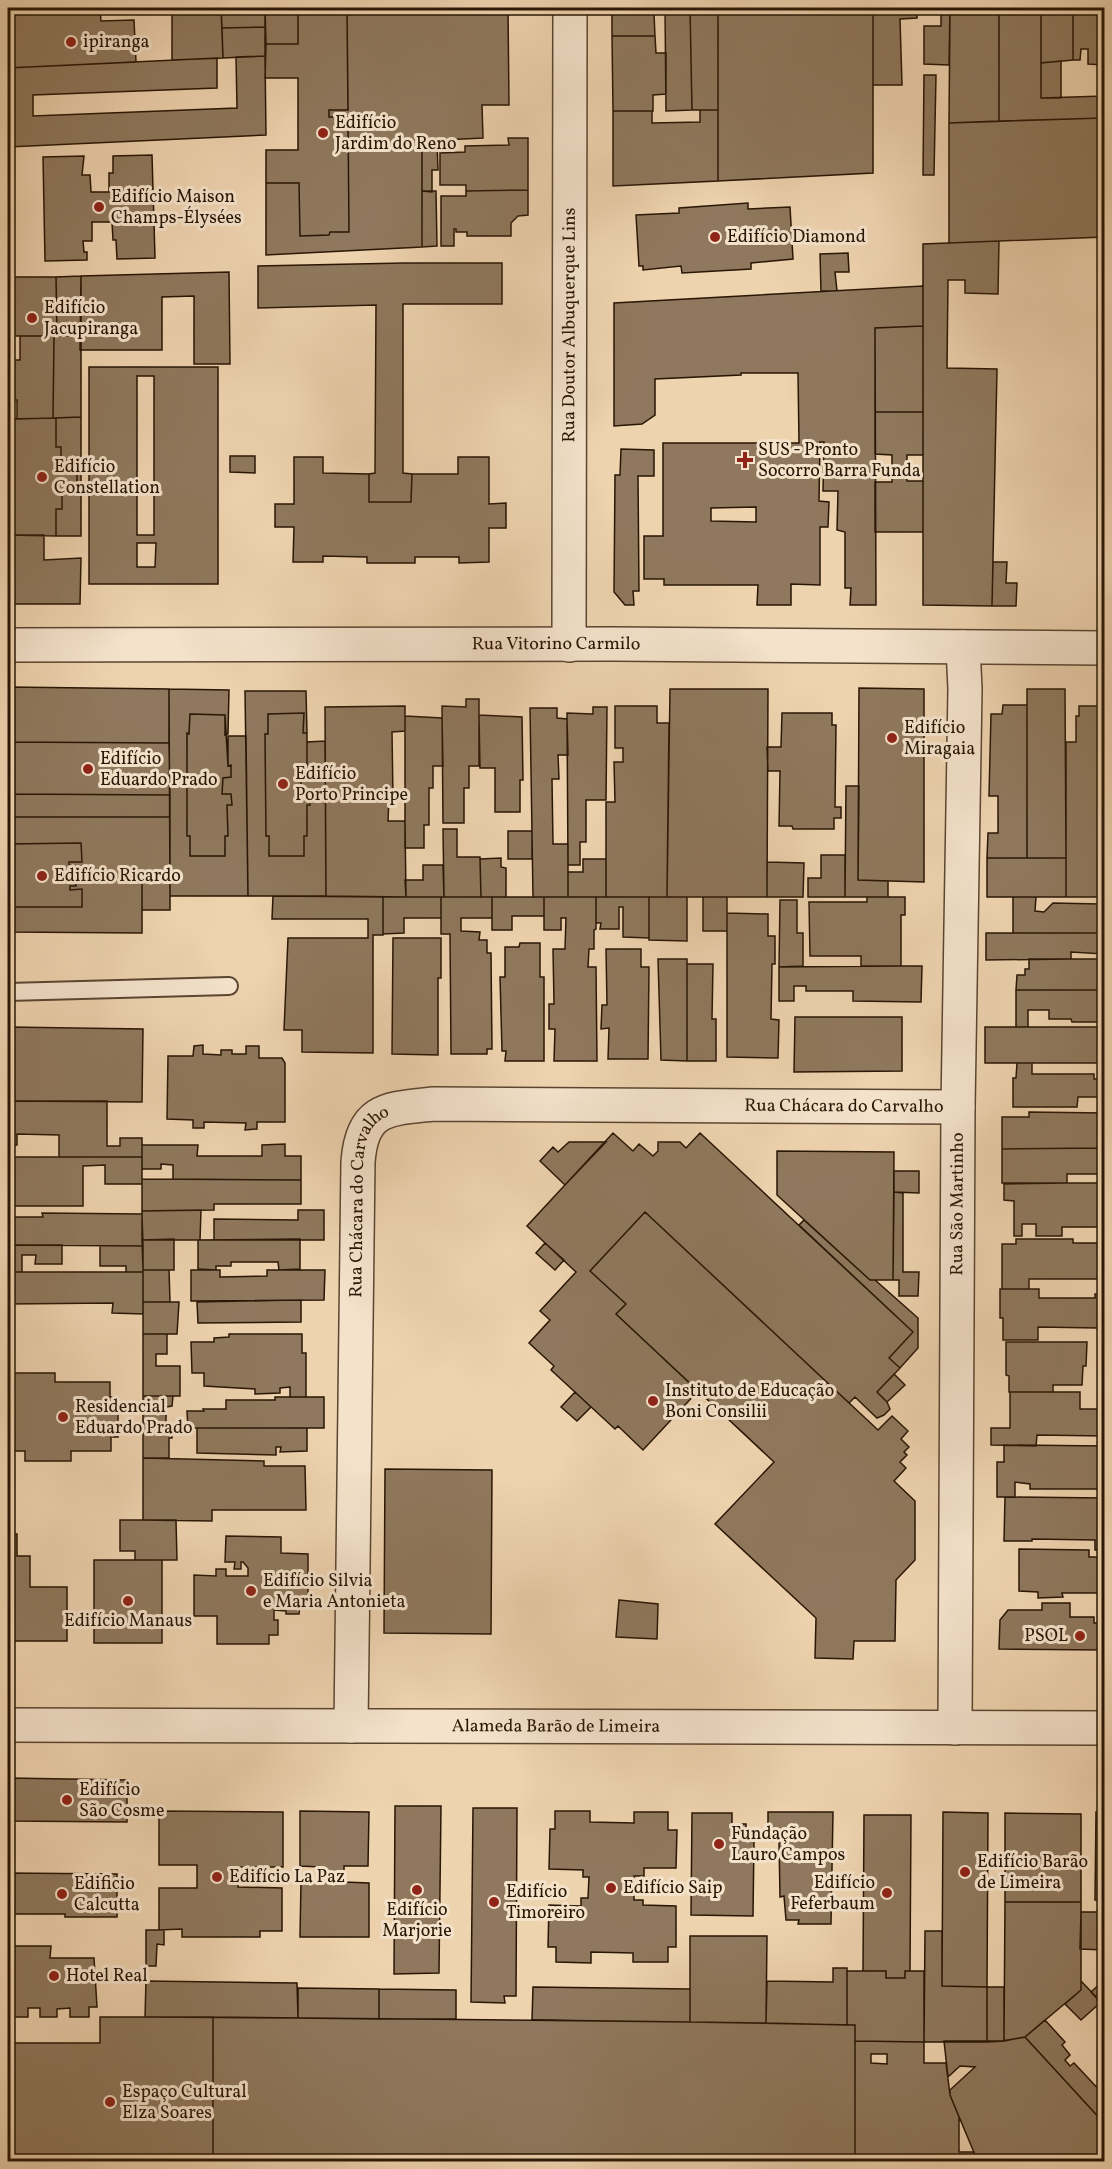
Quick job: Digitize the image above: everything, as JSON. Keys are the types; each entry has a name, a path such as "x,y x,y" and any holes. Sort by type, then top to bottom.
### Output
{"street":[{"name":"Rua Doutor Albuquerque Lins","path":"569,645 570,8"},
{"name":"Rua Vitorino Carmilo","path":"8,645 1104,648"},
{"name":"Rua São Martinho","path":"954,1728 958,1107 965,689 963,647"},
{"name":"Rua Chácara do Carvalho","path":"351,1726 358,1183 360,1143 365,1127 380,1114 398,1108 434,1104 958,1107"},
{"name":"Alameda Barão de Limeira","path":"8,1725 1104,1728"}],"lane":[{"path":"8,993 229,986"}],"building":[{"name":"ipiranga","path":"8,8 100,8 101,21 134,20 136,62 8,68"},
{"path":"172,8 221,8 223,58 172,60"},
{"path":"221,8 265,8 265,27 222,28"},
{"path":"265,8 298,8 298,44 266,44"},
{"name":"Edifício Jardim do Reno","path":"298,8 347,8 348,110 329,110 329,117 348,117 349,232 300,236 299,183 266,183 266,150 298,150 298,78 265,78 266,44 298,44"},
{"path":"347,8 508,8 509,105 482,105 483,138 422,141 422,247 266,255 266,183 299,183 300,236 349,232 348,117 329,117 329,110 348,110"},
{"path":"612,8 665,8 665,14 654,14 655,36 612,36"},
{"path":"665,8 690,8 692,110 666,111"},
{"path":"690,8 718,8 718,110 692,110"},
{"path":"718,8 873,8 873,173 718,181"},
{"path":"873,8 917,8 917,18 900,19 902,85 873,85"},
{"path":"924,8 950,8 949,65 924,64 924,26 941,26 941,10"},
{"path":"950,8 999,8 999,121 949,123"},
{"path":"999,8 1041,8 1041,98 1104,96 1104,118 999,121"},
{"path":"1041,8 1064,8 1064,12 1073,12 1073,60 1041,63"},
{"path":"1073,8 1097,8 1097,15 1104,15 1104,65 1088,64 1088,49 1081,49 1080,60 1073,60"},
{"path":"265,27 265,56 223,58 222,28"},
{"path":"612,36 655,36 656,53 666,53 666,94 653,95 653,111 613,111"},
{"path":"265,56 266,135 8,147 8,68 217,58 217,88 33,95 33,116 237,108 236,57"},
{"path":"1061,61 1061,98 1041,98 1041,63"},
{"path":"924,75 936,75 934,175 923,175"},
{"path":"700,110 718,110 718,181 613,186 613,111 652,111 652,123 700,122"},
{"path":"1104,118 1104,237 949,243 949,123"},
{"path":"508,138 528,138 528,190 466,191 466,185 440,185 440,153 465,152 465,146 509,145"},
{"path":"422,141 437,141 438,170 432,170 432,192 422,191"},
{"name":"Edifício Maison Champs-Élysées","path":"152,155 155,258 117,259 112,222 92,222 92,241 83,241 87,260 45,261 43,157 84,156 82,175 90,175 91,192 109,192 109,173 113,173 113,156"},
{"path":"528,190 528,215 518,216 511,223 511,236 467,236 467,232 456,232 454,229 454,246 441,246 441,196 466,196 466,191"},
{"path":"422,191 436,191 437,246 422,247"},
{"name":"Edifício Diamond","path":"748,203 748,209 790,207 793,259 751,263 751,269 682,273 681,266 643,270 643,266 639,266 636,215 679,213 679,208"},
{"path":"999,241 998,294 965,293 965,280 948,280 947,368 997,369 992,606 923,605 923,244"},
{"path":"848,253 849,272 835,272 837,291 821,291 820,254"},
{"path":"502,263 502,304 403,304 403,473 412,474 411,502 369,502 369,474 375,473 376,305 258,308 258,266"},
{"path":"229,272 230,364 194,364 194,296 162,297 162,350 80,350 81,276"},
{"path":"81,276 81,336 57,336 56,277"},
{"name":"Edifício Jacupiranga","path":"12,277 56,277 57,336 8,336 8,300 12,299"},
{"name":"SUS - Pronto Socorro Barra Funda","path":"923,286 923,326 875,328 876,605 850,605 851,588 845,588 845,532 837,530 838,491 823,491 824,442 820,442 819,501 829,502 828,527 820,527 820,585 791,584 791,605 757,605 758,585 664,585 664,579 644,579 644,536 663,536 663,443 799,443 798,373 741,373 741,375 655,379 655,415 642,424 614,426 614,303","holes":["756,507 756,522 711,521 711,508"]},
{"path":"923,326 923,412 875,412 875,328"},
{"path":"20,336 54,336 53,418 17,419 17,400 8,400 8,360 20,360"},
{"path":"54,336 81,336 81,417 53,418"},
{"path":"89,367 218,367 218,584 89,584","holes":["137,376 154,376 154,535 137,535","137,543 156,543 155,567 137,567"]},
{"path":"875,412 923,412 923,455 907,455 907,481 923,481 923,532 875,532 875,482 892,482 892,455 875,454"},
{"path":"81,417 81,536 56,536 56,509 62,509 62,494 77,494 77,460 61,460 61,447 56,447 56,418"},
{"name":"Edifício Constellation","path":"56,418 56,447 61,447 61,460 77,460 77,494 62,494 62,509 56,509 56,536 8,535 8,419"},
{"path":"621,449 654,450 654,476 638,476 639,591 633,591 634,605 625,605 614,592 615,475 620,475"},
{"path":"230,456 255,456 255,473 230,472"},
{"path":"294,457 323,457 323,473 369,474 369,502 411,502 412,474 458,474 458,457 489,457 489,504 506,503 506,528 489,528 489,562 459,563 459,557 415,557 415,563 367,563 367,557 323,556 323,562 293,562 294,527 275,527 275,504 294,504"},
{"path":"8,535 44,535 44,560 81,558 80,604 8,604"},
{"path":"993,562 1007,562 1006,583 1017,583 1016,606 992,606"},
{"path":"8,687 169,689 169,743 8,742"},
{"name":"Edifício Miragaia","path":"859,688 924,689 924,882 858,880"},
{"path":"169,689 229,690 228,734 225,735 225,715 190,714 189,734 187,733 187,836 190,836 190,856 225,856 225,836 228,836 227,805 232,805 231,794 222,794 223,778 231,777 231,765 228,766 228,736 246,736 248,896 170,896"},
{"path":"670,689 768,689 767,897 667,897"},
{"path":"1027,689 1065,689 1066,858 1027,858"},
{"path":"245,691 306,691 307,733 303,733 304,713 268,714 268,734 265,734 266,836 269,836 269,856 304,856 304,836 307,836 307,805 310,805 310,792 301,792 301,777 309,777 307,742 325,741 326,896 248,896"},
{"path":"466,699 479,699 479,766 469,766 469,788 464,788 464,823 443,823 442,706 466,707"},
{"path":"1003,705 1027,705 1027,858 987,858 988,833 998,833 998,796 989,796 991,714 1002,714"},
{"path":"405,706 405,731 392,732 393,798 389,798 388,821 405,821 406,897 326,896 325,707"},
{"path":"615,706 657,706 657,723 669,723 667,897 606,897 606,802 615,802 614,762 623,762 623,748 615,748"},
{"path":"1079,706 1101,706 1102,897 1066,897 1066,742 1076,742 1076,716 1079,716"},
{"path":"593,707 607,707 606,800 586,800 586,842 580,842 580,865 568,865 567,713 593,714"},
{"path":"530,708 557,708 557,718 567,719 568,755 558,755 559,779 552,779 553,844 568,844 568,897 533,897"},
{"path":"1101,711 1104,711 1104,832 1102,832"},
{"name":"Edifício Porto Principe","path":"304,713 303,733 307,733 307,765 310,765 309,777 301,777 301,792 310,792 310,805 307,805 307,836 304,836 304,856 269,856 269,836 266,836 265,734 268,734 268,714"},
{"path":"782,713 832,713 832,725 836,725 835,807 841,807 841,818 834,818 834,829 793,829 792,826 779,826 780,771 768,771 767,747 781,747"},
{"path":"190,714 225,715 228,766 231,765 231,777 223,778 222,794 231,794 232,805 227,805 228,836 225,836 225,856 190,856 190,836 187,836 187,733 189,734"},
{"path":"479,715 522,717 523,780 520,780 520,812 495,812 495,768 480,768"},
{"path":"405,716 442,718 443,766 433,766 433,788 429,788 429,825 424,825 424,848 405,848"},
{"name":"Edifício Eduardo Prado","path":"8,742 169,743 170,795 8,794"},
{"path":"846,786 859,786 858,880 888,881 888,897 845,897"},
{"path":"8,794 170,795 170,817 8,817"},
{"path":"8,817 170,817 170,880 142,880 142,933 8,932 8,907 82,907 82,889 70,890 70,886 76,886 76,866 69,865 69,862 82,862 81,843 8,844"},
{"path":"443,829 457,829 457,857 480,857 481,897 444,897"},
{"path":"508,831 532,831 532,859 508,859"},
{"name":"Edifício Ricardo","path":"81,843 82,862 69,862 69,865 76,866 76,886 70,886 70,890 82,889 82,907 8,907 8,844"},
{"path":"821,855 845,855 845,897 808,897 808,878 821,878"},
{"path":"501,858 501,867 506,868 506,897 481,897 480,859"},
{"path":"987,858 1066,858 1066,897 987,897"},
{"path":"583,859 606,859 606,897 568,897 568,872 583,872"},
{"path":"767,862 804,863 803,897 767,897"},
{"path":"423,865 443,865 444,897 406,897 405,880 423,880"},
{"path":"142,880 170,880 170,910 142,910"},
{"path":"273,896 383,897 383,935 373,935 373,1053 302,1052 302,1030 284,1030 288,938 368,938 368,919 272,919"},
{"path":"383,897 441,897 441,918 404,918 404,933 383,934"},
{"path":"441,897 492,897 492,918 461,918 461,931 480,932 479,940 487,940 487,953 491,953 492,1049 487,1049 487,1054 451,1054 450,934 441,934"},
{"path":"492,897 544,897 544,916 512,916 512,930 492,930"},
{"path":"544,897 596,897 594,949 589,949 588,967 596,967 597,1061 554,1061 555,1029 549,1029 549,1004 554,1004 553,949 565,949 566,918 561,918 561,930 544,930"},
{"path":"596,897 649,897 649,938 623,937 623,907 619,907 619,929 600,929 601,923 596,923"},
{"path":"649,897 687,897 687,941 649,940"},
{"path":"703,897 727,897 727,931 703,931"},
{"path":"867,897 905,897 905,915 901,915 901,966 861,966 861,956 810,956 809,902 867,902"},
{"path":"1013,897 1036,897 1035,911 1044,912 1053,903 1100,904 1100,912 1104,912 1104,933 1013,933"},
{"path":"780,900 797,900 797,933 803,933 803,966 779,967"},
{"path":"727,913 768,914 768,936 775,936 771,1019 779,1020 778,1058 727,1057"},
{"path":"986,933 1104,933 1104,954 1071,952 1071,959 986,960"},
{"path":"393,938 441,938 441,978 438,978 438,1055 392,1054"},
{"path":"520,943 540,943 540,977 544,977 544,1061 505,1061 506,1051 502,1051 500,977 505,977 505,947 519,947"},
{"path":"606,949 641,949 641,967 649,967 648,1059 608,1059 609,1028 601,1029 602,1005 607,1005"},
{"path":"658,959 687,959 687,1061 661,1060"},
{"path":"1029,959 1103,959 1104,990 1016,990 1017,975 1025,975 1025,969 1029,969"},
{"path":"687,964 713,964 712,1019 716,1019 716,1061 687,1061"},
{"path":"922,966 921,1002 853,1001 853,991 806,991 806,986 794,986 794,1001 779,1001 779,967"},
{"path":"1016,990 1104,990 1104,1012 1101,1012 1100,1022 1072,1022 1071,1019 1049,1019 1049,1010 1028,1010 1028,1027 1016,1027"},
{"path":"795,1017 902,1017 902,1071 794,1072"},
{"path":"8,1027 143,1029 142,1102 8,1101"},
{"path":"985,1027 1104,1027 1104,1063 985,1063"},
{"path":"203,1045 203,1054 221,1055 221,1050 232,1050 232,1054 246,1054 246,1046 259,1046 259,1058 282,1058 285,1063 285,1122 257,1122 257,1129 245,1130 246,1123 204,1122 204,1128 193,1128 193,1120 167,1119 168,1056 193,1056 194,1046"},
{"path":"1017,1063 1032,1063 1032,1074 1094,1074 1094,1079 1104,1079 1104,1097 1078,1097 1077,1107 1013,1107 1013,1078 1016,1078"},
{"path":"8,1101 107,1101 107,1146 120,1146 120,1138 142,1138 142,1157 59,1157 59,1135 17,1134 17,1145 8,1145"},
{"path":"1029,1112 1104,1113 1104,1148 1002,1149 1002,1117 1029,1117"},
{"path":"613,1133 633,1151 639,1144 653,1156 658,1151 658,1142 680,1142 686,1148 700,1133 913,1332 889,1358 900,1368 877,1392 887,1402 890,1409 884,1415 877,1418 855,1397 849,1403 645,1212 590,1271 626,1304 616,1314 698,1391 643,1450 618,1426 615,1429 551,1370 554,1366 529,1343 550,1320 540,1311 576,1272 527,1226"},
{"path":"569,1142 606,1142 565,1185 540,1161 553,1147 558,1152"},
{"path":"285,1144 285,1156 301,1156 301,1180 173,1179 173,1165 161,1164 161,1169 142,1169 142,1145 198,1145 197,1156 262,1156 262,1145"},
{"path":"1104,1148 1104,1174 1067,1174 1067,1183 1002,1183 1002,1149"},
{"path":"777,1151 894,1152 893,1280 870,1280 777,1195"},
{"path":"8,1157 142,1157 142,1184 105,1184 105,1165 83,1166 83,1206 8,1206"},
{"path":"894,1171 919,1171 919,1193 894,1192"},
{"path":"142,1179 301,1180 301,1204 214,1204 214,1210 142,1211"},
{"path":"1104,1183 1104,1227 1062,1227 1062,1236 1036,1236 1036,1224 1022,1224 1022,1236 1014,1236 1014,1201 1004,1200 1004,1184"},
{"path":"894,1192 903,1193 903,1272 919,1272 918,1296 899,1296 899,1280 893,1280"},
{"path":"201,1210 200,1240 142,1240 142,1211"},
{"path":"298,1210 324,1210 324,1240 214,1240 214,1219 298,1220"},
{"path":"645,1212 878,1430 892,1416 908,1431 901,1439 909,1447 904,1452 907,1455 900,1462 906,1468 894,1481 915,1501 915,1560 896,1580 895,1641 854,1641 853,1659 815,1658 816,1618 715,1524 774,1462 616,1314 626,1304 590,1271"},
{"path":"42,1213 142,1214 143,1246 8,1245 8,1217 43,1217"},
{"path":"804,1220 870,1280 875,1280 918,1318 918,1348 900,1368 889,1358 913,1332 799,1225"},
{"path":"174,1239 174,1270 143,1270 142,1240"},
{"path":"300,1239 300,1269 279,1270 278,1262 231,1262 231,1266 216,1266 216,1270 198,1269 198,1240"},
{"path":"1016,1239 1073,1239 1073,1243 1104,1243 1104,1279 1029,1279 1029,1289 1002,1289 1002,1244 1016,1244"},
{"path":"545,1243 564,1260 555,1270 536,1253"},
{"path":"8,1245 62,1245 62,1264 35,1264 36,1255 22,1255 22,1272 8,1272"},
{"path":"100,1246 143,1246 143,1272 126,1272 126,1266 100,1266"},
{"path":"143,1270 169,1270 170,1302 143,1302"},
{"path":"191,1270 220,1270 220,1277 267,1276 267,1270 325,1270 324,1300 191,1301"},
{"path":"8,1272 143,1272 143,1314 112,1313 113,1303 8,1304"},
{"path":"1000,1289 1039,1289 1039,1298 1095,1298 1095,1294 1104,1294 1104,1335 1098,1335 1098,1328 1038,1327 1038,1340 1003,1340"},
{"path":"301,1300 301,1322 198,1323 197,1302"},
{"path":"143,1302 179,1302 177,1334 143,1334"},
{"path":"143,1334 167,1334 167,1354 156,1354 156,1366 180,1366 180,1396 143,1396"},
{"path":"229,1334 302,1334 302,1353 306,1353 306,1397 290,1397 290,1387 280,1388 280,1393 255,1394 255,1389 204,1386 204,1373 192,1373 191,1342 214,1342 214,1338 229,1337"},
{"path":"1006,1342 1087,1342 1082,1385 1053,1385 1053,1392 1009,1392 1009,1376 1006,1375"},
{"name":"Residencial Eduardo Prado","path":"8,1373 55,1373 55,1382 110,1382 110,1397 118,1397 118,1437 111,1437 111,1451 71,1451 71,1461 25,1461 25,1451 8,1451"},
{"path":"894,1374 905,1385 887,1402 877,1392"},
{"path":"575,1392 591,1407 577,1421 561,1407"},
{"path":"1010,1392 1080,1392 1080,1409 1104,1409 1104,1436 1037,1435 1036,1446 991,1445 991,1428 1010,1428"},
{"path":"143,1396 173,1396 172,1406 166,1407 166,1428 143,1428"},
{"path":"275,1397 324,1397 324,1428 188,1428 187,1411 226,1409 226,1400 275,1400"},
{"path":"143,1428 171,1428 169,1458 143,1458"},
{"path":"197,1428 307,1428 307,1451 280,1452 281,1447 276,1447 276,1455 197,1453"},
{"path":"1004,1445 1104,1446 1104,1489 1030,1489 1030,1484 1015,1482 1015,1497 997,1497 997,1462 1004,1462"},
{"path":"143,1458 264,1461 264,1466 305,1466 306,1510 212,1510 212,1521 143,1520"},
{"path":"385,1469 492,1470 491,1634 384,1633"},
{"path":"1005,1497 1104,1498 1104,1550 1095,1550 1095,1540 1004,1541"},
{"path":"120,1520 176,1520 177,1560 135,1560 135,1551 120,1551"},
{"path":"8,1534 17,1534 17,1556 30,1556 30,1587 67,1587 67,1641 8,1641"},
{"name":"Edifício Silvia e Maria Antonieta","path":"226,1536 281,1537 281,1553 308,1554 308,1605 300,1605 299,1614 286,1614 286,1611 274,1610 274,1620 278,1620 278,1635 269,1635 269,1644 217,1644 217,1616 194,1616 194,1575 216,1576 216,1569 226,1569 226,1576 248,1576 248,1568 243,1562 241,1562 241,1569 234,1569 235,1562 225,1562"},
{"path":"1019,1549 1089,1550 1089,1557 1104,1557 1102,1593 1062,1593 1063,1597 1038,1598 1038,1592 1019,1591"},
{"name":"Edifício Manaus","path":"94,1560 162,1560 162,1643 94,1643"},
{"path":"619,1600 658,1604 657,1639 616,1637"},
{"path":"1042,1603 1070,1603 1070,1617 1094,1617 1094,1623 1104,1623 1104,1650 999,1649 1000,1620 1008,1610 1042,1610"},
{"name":"Edifício São Cosme","path":"8,1778 127,1780 127,1822 8,1821"},
{"name":"Edifício Marjorie","path":"395,1806 441,1806 439,1973 394,1974"},
{"name":"Edifício Timoreiro","path":"473,1808 517,1808 516,1996 504,1996 505,2003 471,2002"},
{"name":"Edifício La Paz","path":"159,1811 283,1812 283,1867 238,1867 238,1887 282,1888 282,1931 260,1931 260,1937 182,1937 182,1929 159,1930 159,1888 197,1888 197,1865 159,1865"},
{"path":"300,1811 369,1812 368,1866 344,1866 344,1882 369,1883 369,1937 300,1937 301,1881 321,1882 321,1867 300,1866"},
{"name":"Edifício Saip","path":"555,1811 590,1811 590,1822 634,1823 634,1812 668,1812 668,1830 677,1830 676,1868 644,1868 644,1876 634,1876 634,1900 643,1900 643,1905 676,1906 676,1947 668,1947 668,1962 633,1962 633,1953 591,1952 591,1963 556,1962 556,1947 548,1947 549,1905 581,1906 581,1898 588,1898 589,1877 583,1877 583,1870 549,1869 550,1829 555,1829"},
{"path":"768,1812 833,1812 831,1924 798,1924 799,1920 786,1920 784,1896 780,1897 779,1841 768,1841"},
{"name":"Edifício Barão de Limeira","path":"943,1812 988,1813 987,1987 942,1986"},
{"path":"1096,1812 1104,1812 1104,1900 1095,1900"},
{"path":"692,1813 732,1813 732,1824 746,1824 746,1840 754,1840 753,1916 691,1915"},
{"path":"1005,1813 1081,1814 1081,1902 1005,1902"},
{"name":"Edifício Feferbaum","path":"864,1815 911,1815 910,1971 905,1971 905,1978 886,1978 886,1971 863,1971"},
{"name":"Edificio Calcutta","path":"8,1873 117,1874 117,1917 8,1914"},
{"path":"1005,1902 1081,1902 1081,1990 1025,2037 1004,2041"},
{"path":"1081,1912 1104,1912 1104,1950 1080,1949"},
{"path":"146,1930 164,1930 164,1945 157,1944 156,1966 146,1966"},
{"path":"925,1931 942,1931 942,1986 987,1987 987,2042 924,2042"},
{"path":"690,1936 767,1936 766,2023 690,2022"},
{"path":"8,1946 51,1946 50,1958 94,1958 97,2007 89,2007 89,2017 70,2017 70,2008 57,2009 57,2017 40,2017 40,2008 28,2008 28,2017 8,2017"},
{"path":"833,1968 847,1968 847,2025 766,2023 767,1981 833,1982"},
{"path":"847,1971 886,1971 886,1978 905,1978 905,1971 924,1971 924,2042 855,2041 855,2025 847,2025"},
{"path":"1104,1980 1104,2006 1091,1992"},
{"path":"146,1981 297,1983 298,2018 145,2017"},
{"path":"1081,1981 1101,2002 1081,2020 1065,2004 1081,1990"},
{"path":"533,1987 690,1989 690,2022 532,2020"},
{"path":"987,1987 1004,1987 1004,2041 987,2042"},
{"path":"298,1988 379,1989 379,2019 298,2018"},
{"path":"379,1989 456,1990 456,2019 379,2019"},
{"name":"Espaço Cultural Elza Soares","path":"100,2017 213,2017 213,2162 8,2162 8,2043 100,2043"},
{"path":"213,2017 855,2025 855,2162 213,2162"},
{"path":"1045,2020 1065,2042 1062,2045 1070,2055 1065,2060 1070,2066 1074,2063 1104,2095 1104,2123 1025,2037"},
{"path":"1025,2037 1104,2123 1104,2162 978,2162 950,2095 950,2090 975,2067 960,2066 948,2077 944,2041 1002,2041"},
{"path":"855,2041 924,2042 924,2063 946,2063 950,2095 959,2117 959,2152 974,2152 978,2162 855,2162","holes":["871,2054 887,2054 887,2064 871,2063"]}],"place":[{"name":"ipiranga","path":"71,42"},
{"name":"Edifício Jardim do Reno","path":"323,133"},
{"name":"Edifício Maison Champs-Élysées","path":"99,207"},
{"name":"Edifício Diamond","path":"715,237"},
{"name":"Edifício Jacupiranga","path":"32,318"},
{"name":"SUS - Pronto Socorro Barra Funda","path":"745,460"},
{"name":"Edifício Constellation","path":"42,477"},
{"name":"Edifício Miragaia","path":"892,738"},
{"name":"Edifício Eduardo Prado","path":"88,769"},
{"name":"Edifício Porto Principe","path":"283,784"},
{"name":"Edifício Ricardo","path":"42,876"},
{"name":"Instituto de Educação Boni Consilii","path":"653,1401"},
{"name":"Residencial Eduardo Prado","path":"63,1417"},
{"name":"Edifício Silvia e Maria Antonieta","path":"251,1591"},
{"name":"Edifício Manaus","path":"128,1601"},
{"name":"PSOL","path":"1080,1636"},
{"name":"Edifício São Cosme","path":"67,1800"},
{"name":"Fundação Lauro Campos","path":"719,1844"},
{"name":"Edifício Barão de Limeira","path":"965,1872"},
{"name":"Edifício La Paz","path":"217,1877"},
{"name":"Edifício Saip","path":"611,1888"},
{"name":"Edifício Marjorie","path":"417,1890"},
{"name":"Edifício Feferbaum","path":"887,1893"},
{"name":"Edificio Calcutta","path":"62,1894"},
{"name":"Edifício Timoreiro","path":"494,1902"},
{"name":"Hotel Real","path":"54,1976"},
{"name":"Espaço Cultural Elza Soares","path":"110,2102"}]}
